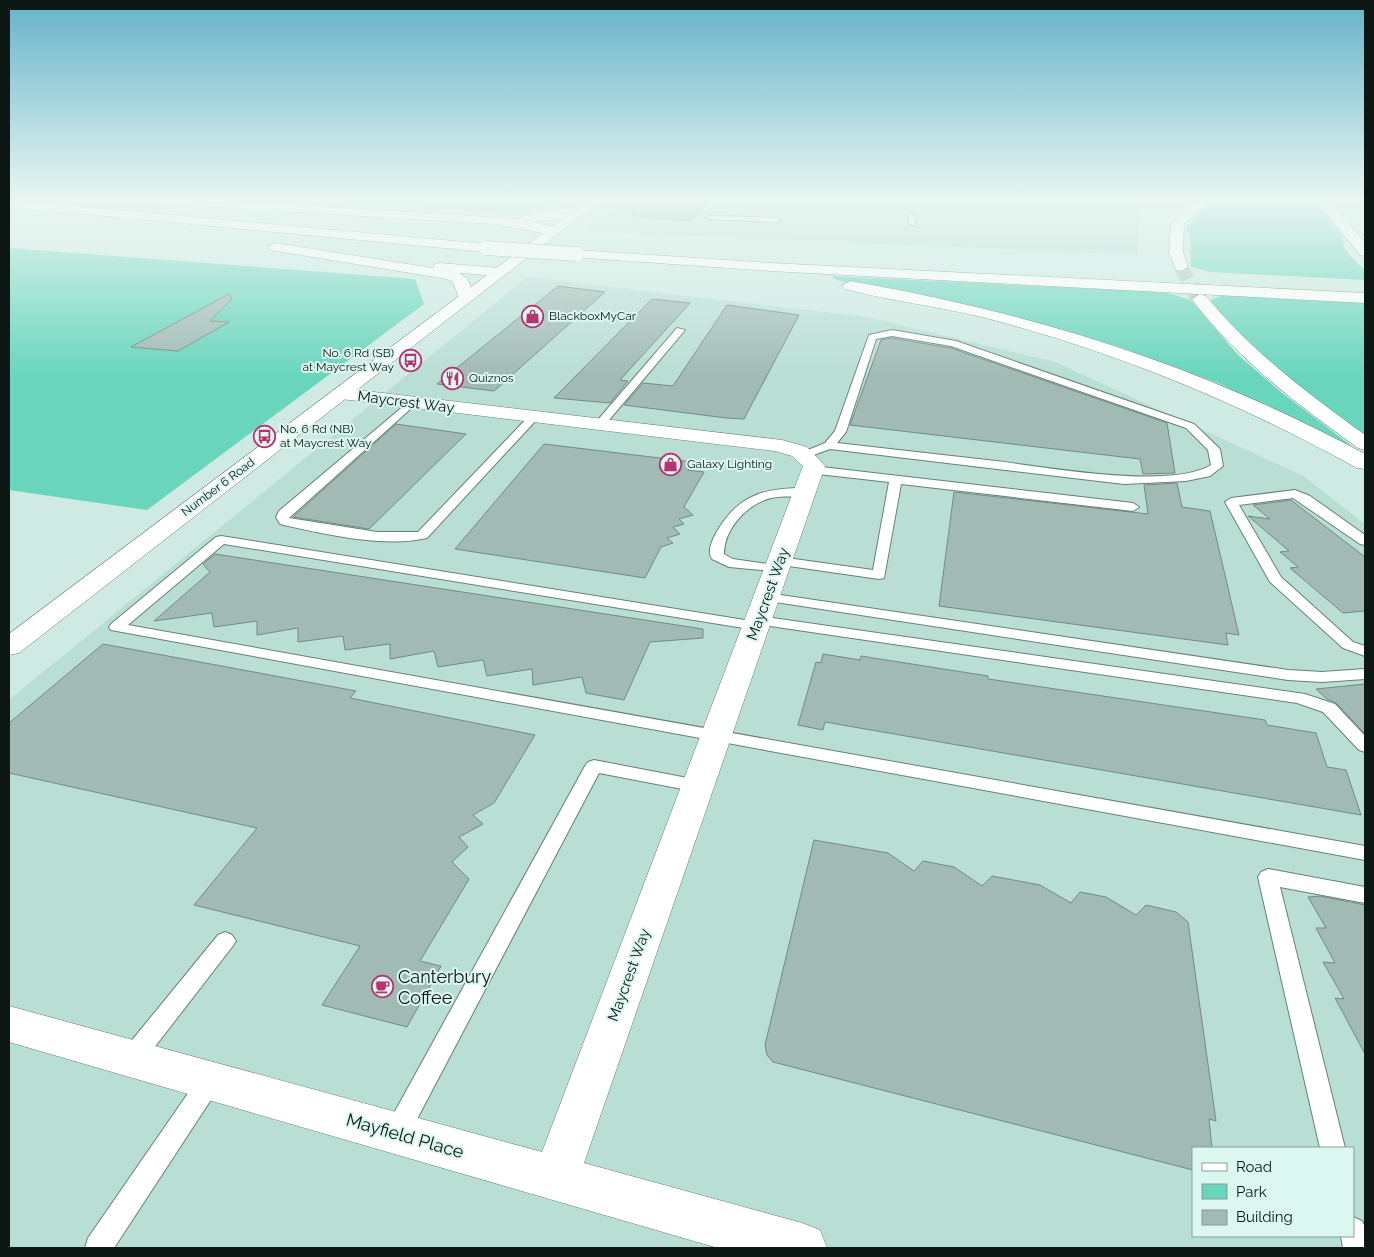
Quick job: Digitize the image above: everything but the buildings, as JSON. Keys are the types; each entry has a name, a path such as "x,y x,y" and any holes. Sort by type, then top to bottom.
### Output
{"main road":[{"path":"352,259 450,274 460,279 466,298"},
{"name":"Number 6 Road","path":"9,647 518,259"},
{"path":"634,259 707,266 876,290 956,305 1035,325 1112,350 1200,383 1278,418 1365,463"},
{"path":"651,259 1340,292 1365,290"},
{"path":"796,259 1340,292 1365,298"},
{"path":"809,259 930,262 1254,277"},
{"path":"1178,259 1181,267"},
{"path":"374,262 500,272"},
{"path":"1200,299 1227,332 1270,373 1365,444"},
{"name":"Maycrest Way","path":"340,394 767,444 785,447 813,465 555,1178"},
{"name":"Mayfield Place","path":"9,1024 802,1248"}],"lane":[{"path":"600,424 680,330"},
{"path":"813,465 1124,480 1186,477 1206,473 1217,466 1214,450 1190,426 953,343 892,332 879,334 872,338 840,432 813,465 767,495 744,504 733,514 716,545 717,556 729,562 879,574 896,479"},
{"path":"412,402 284,514 282,517 285,521 395,538 417,538 422,535 534,416"},
{"path":"813,465 896,479 1133,507"},
{"path":"1365,541 1306,499 1295,494 1230,502 1275,579 1348,644 1365,652"},
{"path":"1365,746 1330,708 1299,698 760,614 221,540 116,627 1365,853"},
{"path":"760,614 1288,675 1322,677 1365,674"},
{"path":"396,1134 594,766 698,786"},
{"path":"1333,1147 1268,877 1365,895"},
{"path":"132,1058 225,941"},
{"path":"98,1248 211,1081"},
{"path":"1354,1234 1357,1248"}],"shaded area":[{"path":"527,277 867,317 1055,362 1303,476 1365,524 1365,1248 9,1248 9,700"}],"green space":[{"path":"9,259 149,259 415,279 424,304 147,510 9,490"},
{"path":"1191,259 1354,259 1365,270 1365,280 1210,272 1191,267"},
{"path":"833,276 1164,292 1191,300 1238,355 1282,393 1353,447 1218,383 1120,347 1067,331 958,303 840,281 833,278"},
{"path":"1223,295 1365,302 1365,435 1321,404 1258,353 1208,301"}],"tunnel":[{"path":"1181,267 1195,291"},
{"path":"1195,290 1200,299"}],"place":[{"name":"BlackboxMyCar","path":"533,316"},
{"name":"No. 6 Rd (SB) at Maycrest Way","path":"410,360"},
{"name":"Quiznos","path":"453,378"},
{"name":"No. 6 Rd (NB) at Maycrest Way","path":"264,436"},
{"name":"Galaxy Lighting","path":"671,464"},
{"name":"Canterbury Coffee","path":"382,987"}]}
